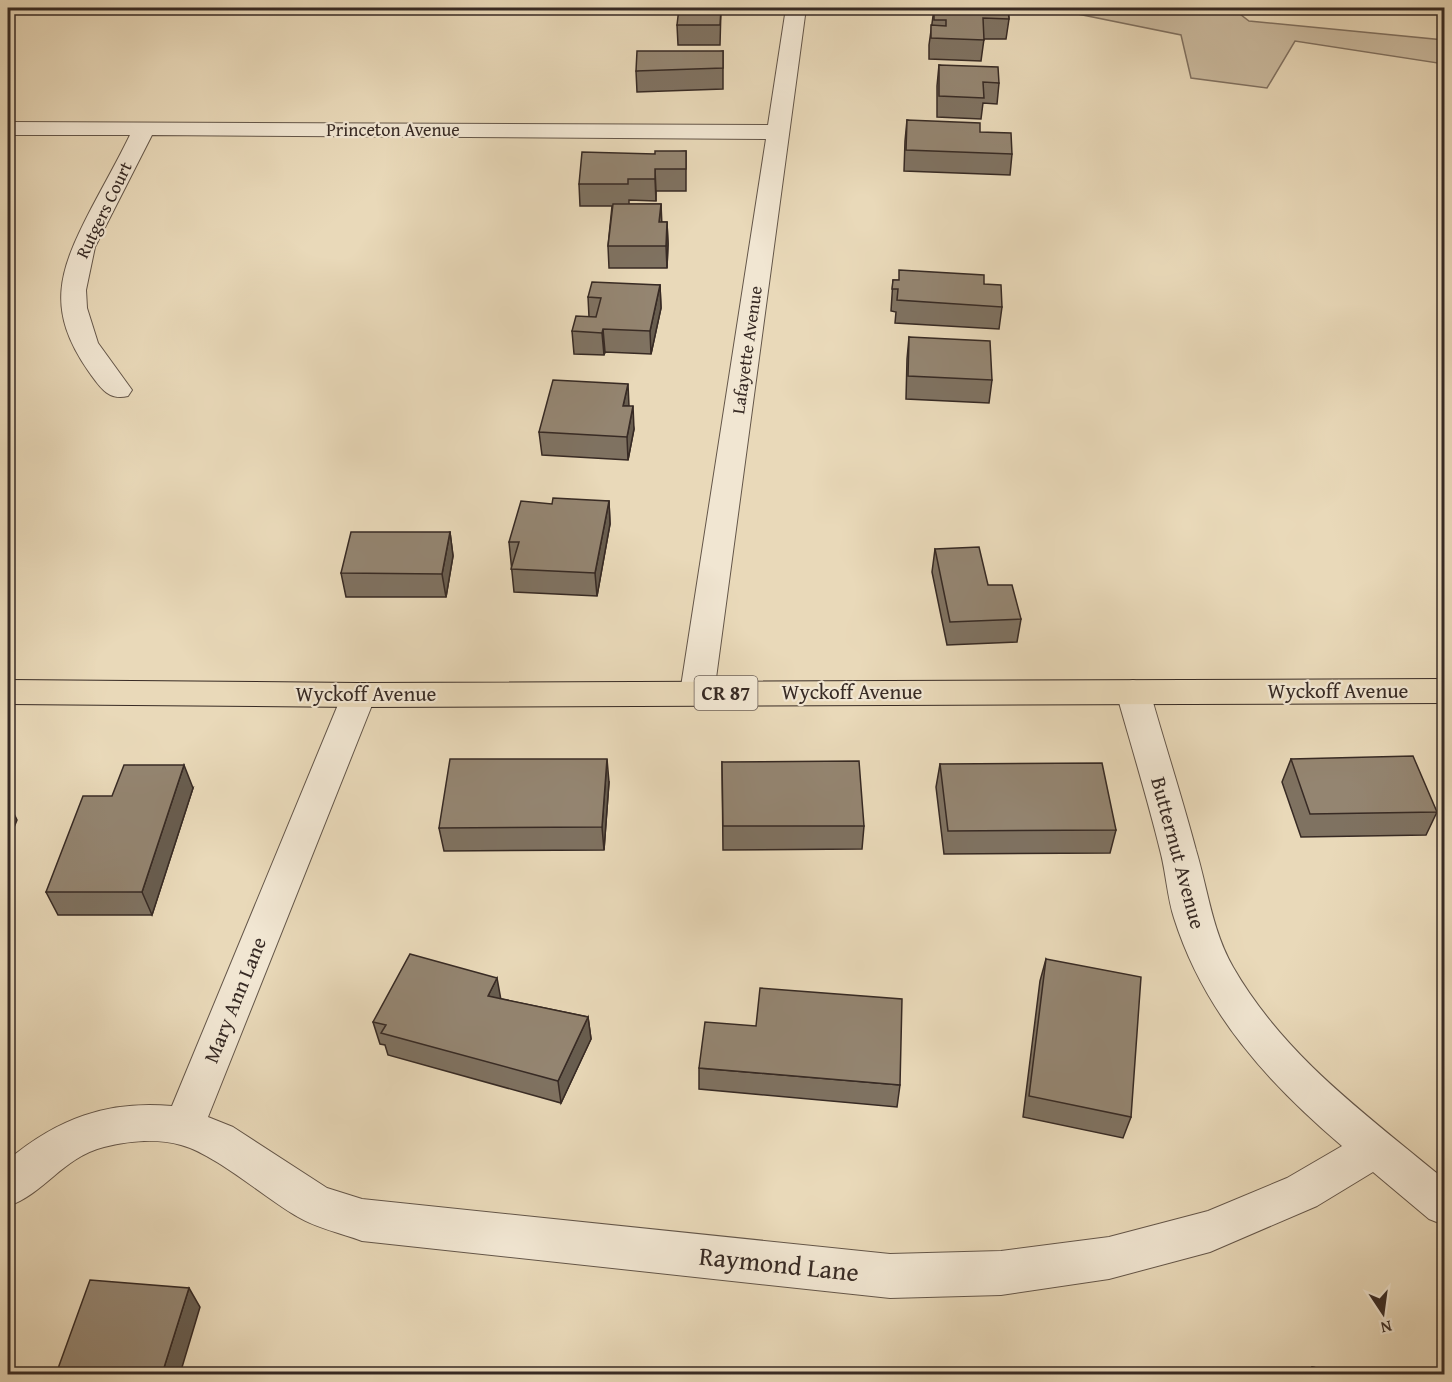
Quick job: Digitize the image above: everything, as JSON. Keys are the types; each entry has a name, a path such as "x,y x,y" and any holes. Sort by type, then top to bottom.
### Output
{"main road":[{"name":"Wyckoff Avenue","path":"8,692 359,695 1444,691"}],"street":[{"name":"Lafayette Avenue","path":"697,693 796,8"},
{"name":"Princeton Avenue","path":"8,128 778,132"},
{"name":"Rutgers Court","path":"118,390 103,375 82,342 73,312 73,282 81,252 145,128"},
{"name":"Butternut Avenue","path":"1133,692 1179,852 1192,917 1217,975 1255,1033 1306,1090 1444,1205"},
{"name":"Mary Ann Lane","path":"184,1126 359,695"},
{"path":"8,1186 51,1150 98,1129 143,1122 184,1126"},
{"name":"Raymond Lane","path":"184,1126 218,1141 315,1204 362,1220 890,1276 1001,1273 1109,1258 1210,1231 1302,1192 1376,1149"}],"shaded area":[{"path":"1048,8 1232,8 1249,21 1444,40 1444,64 1295,41 1267,88 1191,78 1181,35"}],"building":[{"path":"679,8 721,9 720,25 677,25"},
{"path":"943,8 1008,8 1009,19 983,18 984,40 931,38 931,25 946,26 946,20 934,20 934,9 943,10"},
{"path":"637,51 723,51 723,68 636,71"},
{"path":"939,65 998,67 999,83 983,82 984,98 939,96"},
{"path":"907,120 980,123 980,132 1011,133 1012,154 906,150"},
{"path":"655,151 686,151 686,169 655,169 655,179 628,179 628,184 579,184 582,152 655,154"},
{"path":"613,204 661,204 659,222 667,222 666,246 608,246"},
{"path":"899,270 984,275 984,284 1001,285 1002,307 897,300 898,289 892,289 893,280 899,280"},
{"path":"592,282 660,285 650,331 603,329 602,333 572,331 576,316 596,317 601,298 588,297"},
{"path":"909,337 990,341 992,380 908,376"},
{"path":"553,380 628,384 623,406 633,406 627,437 539,432"},
{"path":"553,498 609,501 595,573 511,569 519,542 509,542 521,501 552,504"},
{"path":"351,532 450,532 442,574 341,573"},
{"path":"979,547 988,585 1012,585 1021,619 950,622 935,549"},
{"path":"1413,756 1437,812 1310,814 1291,759"},
{"path":"450,759 607,759 602,827 439,828"},
{"path":"859,761 864,826 723,826 722,762"},
{"path":"1102,763 1116,830 948,831 940,764"},
{"path":"124,765 184,765 142,892 46,892 83,796 112,796"},
{"path":"410,954 497,978 488,996 588,1017 558,1081 381,1033 386,1025 373,1022"},
{"path":"1046,959 1141,977 1131,1117 1029,1096"},
{"path":"760,988 902,999 900,1085 699,1068 705,1022 756,1026"},
{"path":"90,1280 189,1288 162,1374 56,1374"},
{"path":"1312,1367 1347,1374 1312,1374"},
{"path":"393,1368 418,1374 391,1374"}]}
